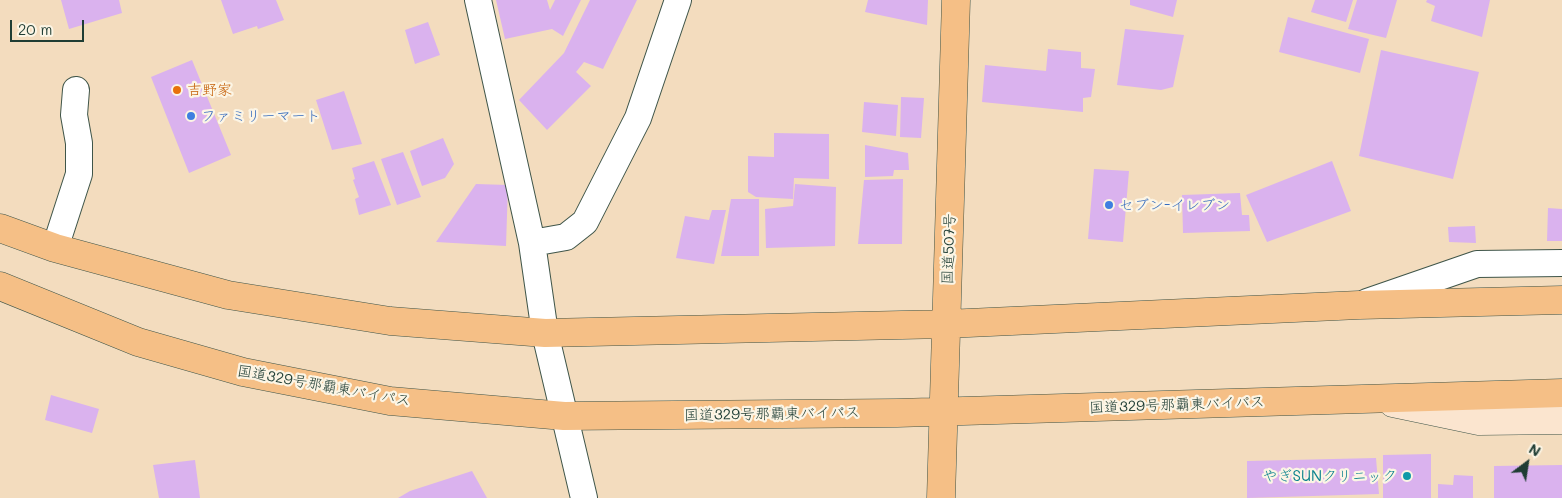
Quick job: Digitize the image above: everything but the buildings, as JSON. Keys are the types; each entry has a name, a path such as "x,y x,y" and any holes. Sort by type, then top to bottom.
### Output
{"highway":[{"name":"国道507号","path":"941,498 956,0"},
{"path":"0,228 55,248 228,295 390,321 545,333 946,324 1359,305 1562,300"},
{"name":"国道329号那覇東バイパス","path":"0,286 138,342 243,372 390,401 564,416 897,413 1562,393"}],"street":[{"path":"478,0 532,243 545,333 584,498"},
{"path":"532,243 566,237 585,222 638,118 678,0"},
{"path":"55,248 79,174 79,143 74,115 76,90"},
{"path":"1359,305 1477,264 1562,263"},
{"path":"1370,398 1478,421 1562,420"}],"place":[{"name":"吉野家","path":"177,90"},
{"name":"ファミリーマート","path":"191,116"},
{"name":"セブン-イレブン","path":"1109,205"},
{"name":"やぎSUNクリニック","path":"1407,476"}]}
